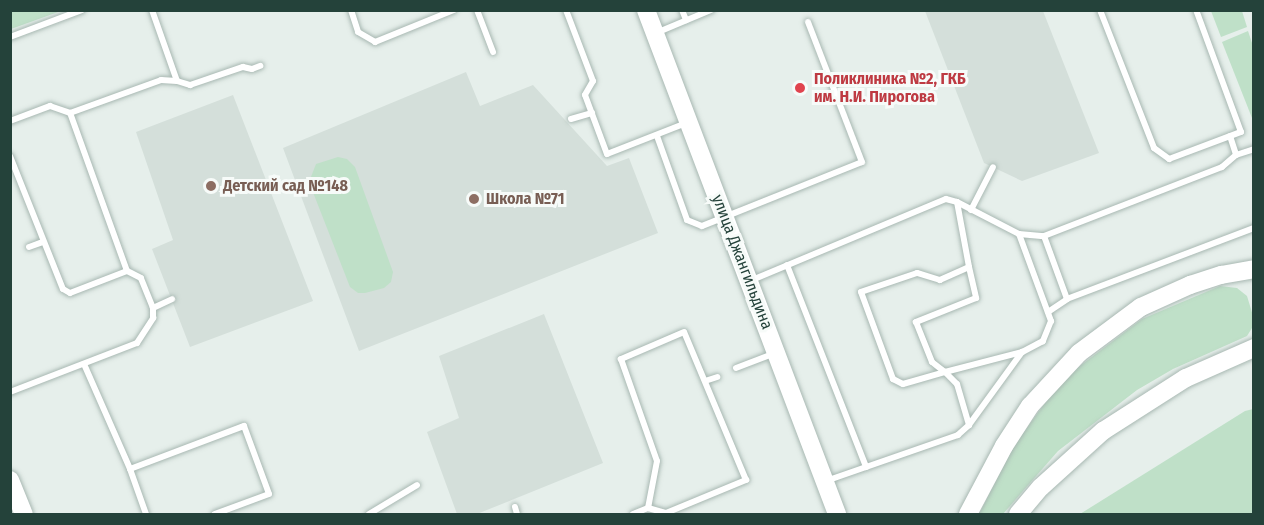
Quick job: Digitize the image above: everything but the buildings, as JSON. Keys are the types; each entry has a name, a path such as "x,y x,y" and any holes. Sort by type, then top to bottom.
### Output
{"main road":[{"name":"улица Джангильдина","path":"646,10 837,514"},
{"path":"968,514 1004,446 1030,406 1079,353 1141,307 1190,285 1253,274"},
{"path":"1018,514 1041,487 1103,431 1186,378 1254,348"},
{"path":"12,491 24,514"}],"lane":[{"path":"10,38 82,10"},
{"path":"152,10 177,81"},
{"path":"351,10 358,32 375,42 454,10"},
{"path":"477,10 493,52"},
{"path":"566,10 593,81 585,95 607,154 688,122"},
{"path":"682,10 686,20"},
{"path":"654,33 711,10"},
{"path":"1100,10 1154,148 1169,159 1241,132 1196,10"},
{"path":"657,136 687,220 702,226 862,162 808,22"},
{"path":"10,121 50,106 70,113 161,80 190,85 243,67 252,69 260,66"},
{"path":"571,120 592,112"},
{"path":"10,392 137,343 153,318 153,308 141,279 127,272 70,113"},
{"path":"1230,136 1236,155"},
{"path":"748,281 946,198 1019,234 1044,236 1222,166 1236,155 1254,149"},
{"path":"10,156 63,289 70,293 127,272"},
{"path":"971,210 993,167"},
{"path":"957,202 976,298 916,322 932,362 957,384 969,425"},
{"path":"1048,312 1067,299 1254,228"},
{"path":"969,267 940,280 917,273 861,292 893,379 903,384 1022,352 1043,342 1051,321 1019,234"},
{"path":"1044,236 1067,299"},
{"path":"29,247 43,242"},
{"path":"787,265 866,467"},
{"path":"153,308 172,299"},
{"path":"633,514 648,508 666,513 746,480 684,332 621,359 657,461 648,508"},
{"path":"824,482 958,435 969,425 1022,352"},
{"path":"736,368 776,353"},
{"path":"84,364 130,469 146,514"},
{"path":"705,381 717,377"},
{"path":"130,469 244,426 269,494 215,514"},
{"path":"369,514 417,485"},
{"path":"514,507 518,514"}],"shaded area":[{"path":"925,11 1043,11 1099,153 1022,181 984,163"},
{"name":"Школа №71","path":"466,72 480,106 533,85 607,166 629,158 658,233 359,351 283,148"},
{"name":"Детский сад №148","path":"233,95 313,301 190,347 152,249 173,240 136,132"},
{"path":"544,314 603,463 477,514 457,514 427,432 459,418 439,356"}],"green space":[{"path":"11,10 61,10 61,11 11,29"},
{"path":"1211,11 1242,11 1247,27 1221,37"},
{"path":"1248,31 1254,49 1252,118 1222,42"},
{"path":"338,157 347,159 355,167 393,272 391,282 384,288 358,293 350,287 309,182 316,164"},
{"path":"1220,286 1237,288 1247,296 1254,319 1247,336 1173,369 1137,390 1058,451 1003,514 979,514 1015,444 1048,399 1076,369 1142,319"},
{"path":"1253,409 1253,514 1080,514 1245,411"}],"place":[{"name":"Поликлиника №2, ГКБ им. Н.И. Пирогова","path":"800,88"},
{"name":"Детский сад №148","path":"211,186"},
{"name":"Школа №71","path":"474,199"}]}
